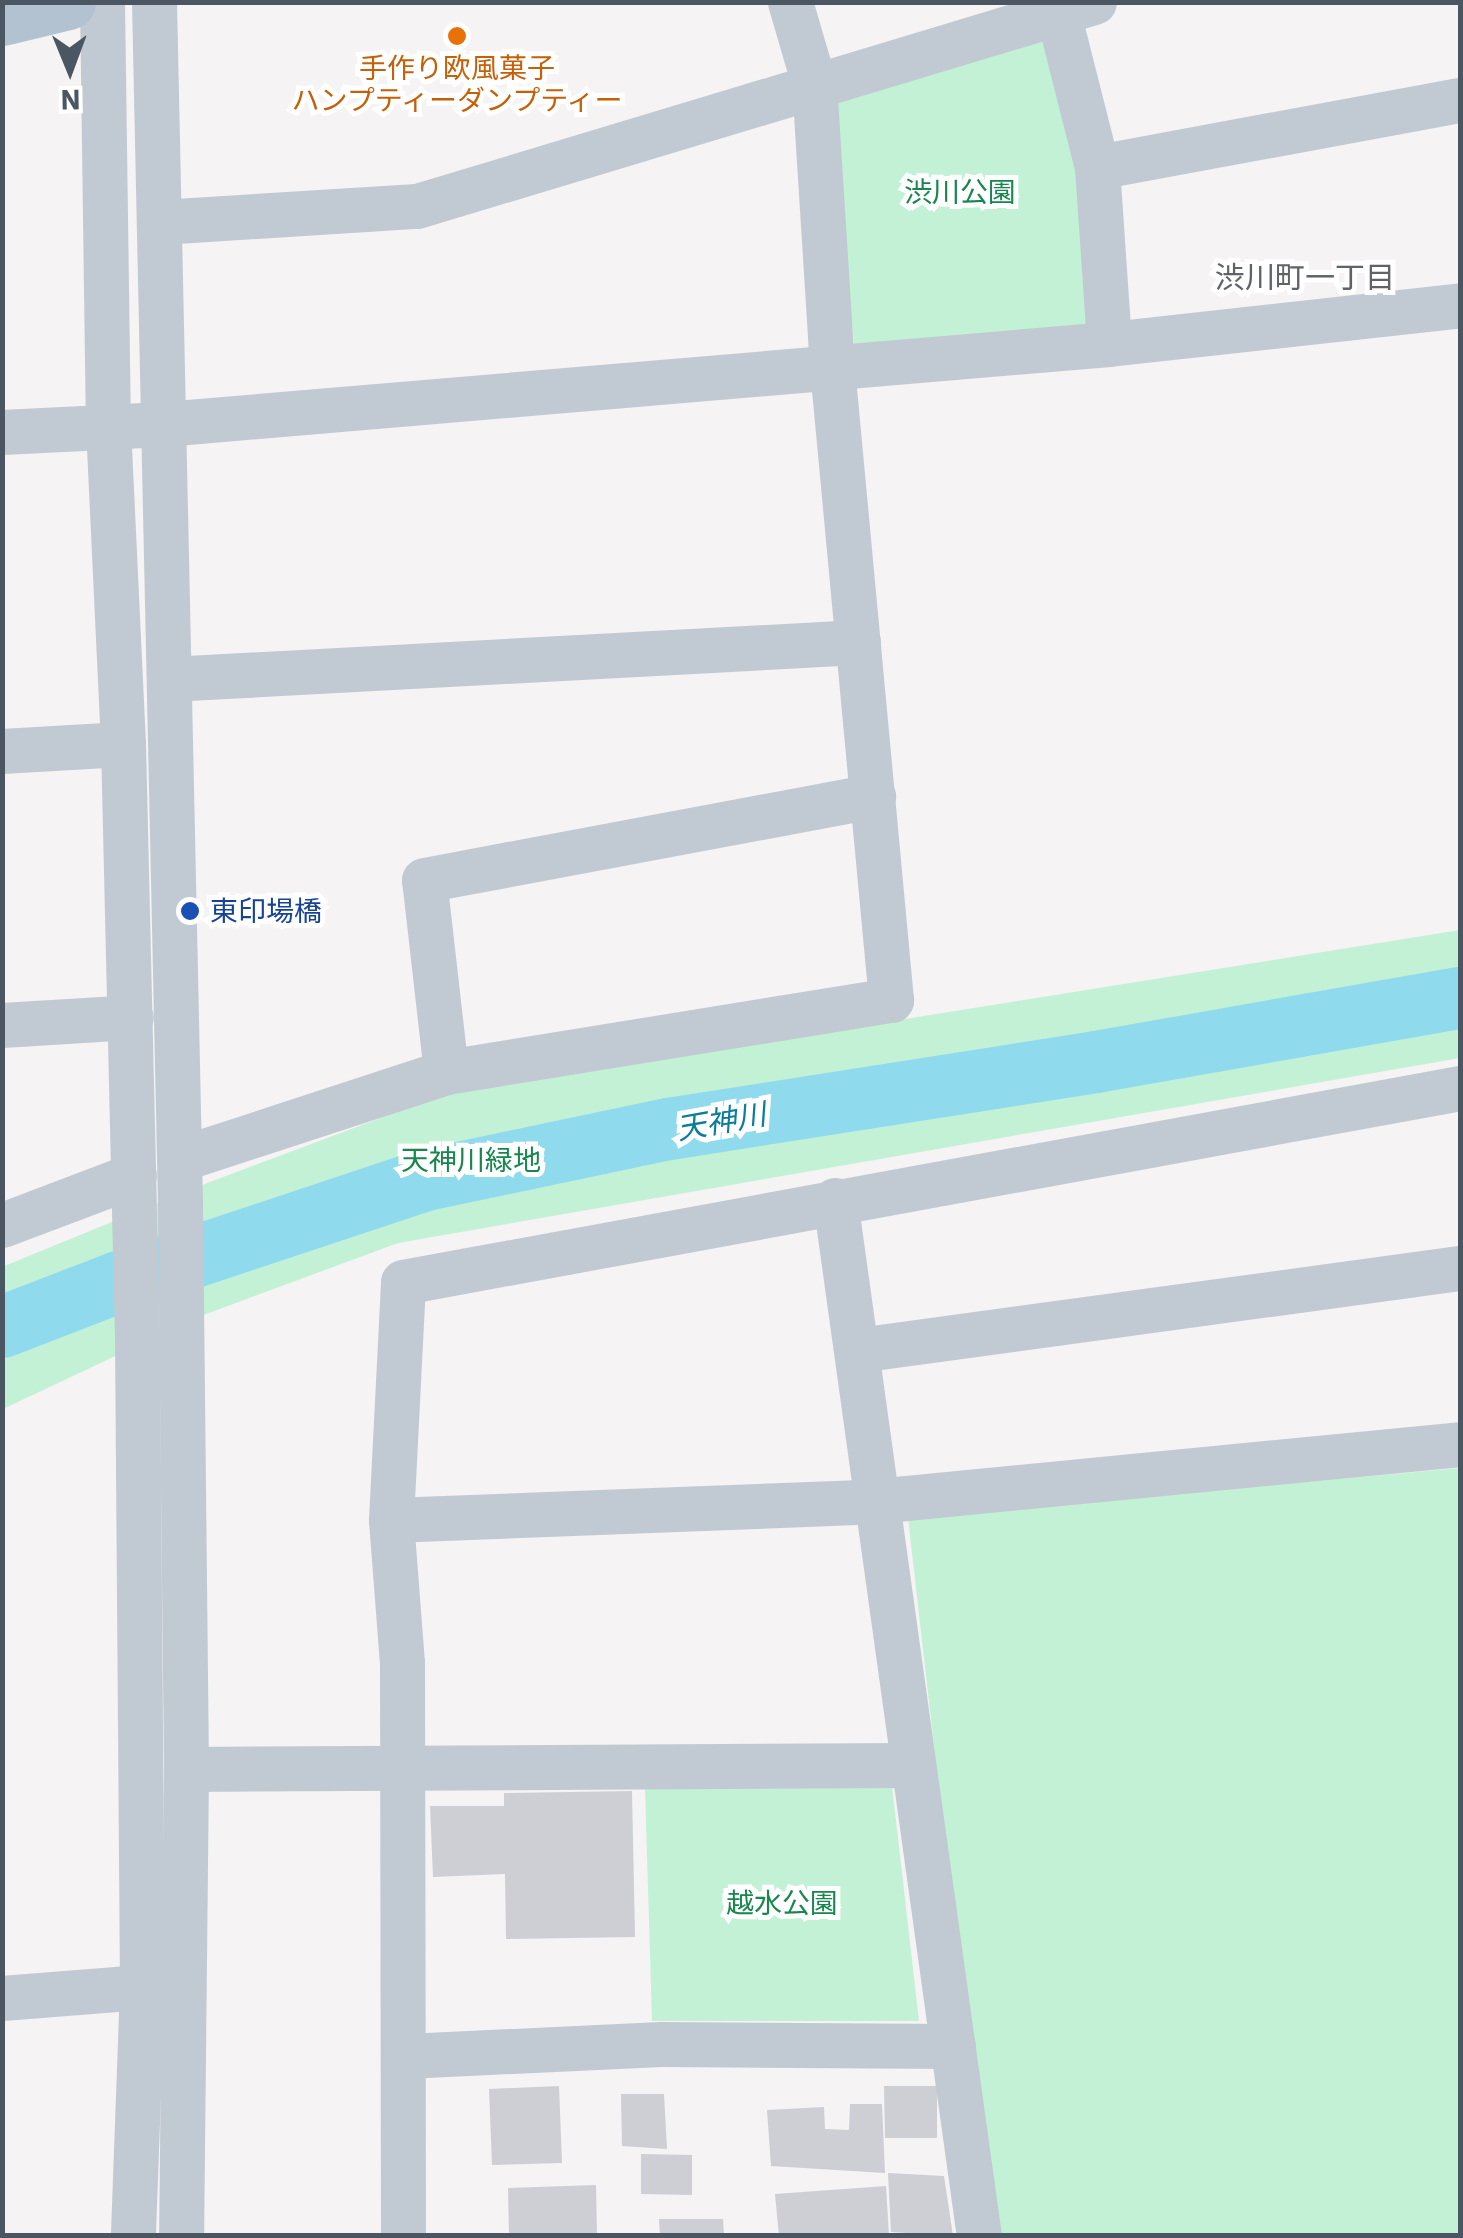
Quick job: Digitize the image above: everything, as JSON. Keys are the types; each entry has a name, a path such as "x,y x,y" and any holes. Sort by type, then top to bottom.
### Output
{"main road":[{"path":"2,18 68,2"}],"street":[{"path":"102,2 108,426 123,744 138,1336 142,1987 134,2236"},
{"path":"154,2 182,1320 186,1769 181,2236"},
{"path":"180,1160 446,1072 891,1000 832,368 814,84 790,2"},
{"path":"160,222 417,206 1076,8 1098,166 1109,344"},
{"path":"1098,166 1460,100"},
{"path":"2,432 164,424 1109,344 1460,305"},
{"path":"169,679 858,642"},
{"path":"2,752 123,744"},
{"path":"446,1072 424,880 873,796"},
{"path":"2,1025 131,1017"},
{"path":"403,2236 405,2056 399,1929 402,1664 391,1520 403,1282 1460,1088"},
{"path":"2,1225 134,1175"},
{"path":"835,1200 979,2236"},
{"path":"858,1350 1460,1268"},
{"path":"391,1520 876,1501 1460,1444"},
{"path":"186,1769 402,1770 698,1763 913,1765"},
{"path":"2,1998 142,1987"},
{"path":"405,2056 662,2044 954,2046"}],"green space":[{"name":"渋川公園","path":"1048,37 1081,168 1088,330 855,352 828,95"},
{"name":"天神川緑地","path":"1460,930 1460,1058 398,1243 198,1317 3,1409 2,1267 202,1185 450,1092"},
{"path":"1460,1468 1460,2235 990,2235 908,1518"},
{"name":"越水公園","path":"892,1786 919,2021 652,2021 645,1788"}],"building":[{"path":"632,1791 635,1937 506,1939 505,1874 433,1877 430,1806 504,1806 504,1793"},
{"path":"559,2086 562,2163 492,2165 489,2089"},
{"path":"884,2086 937,2086 937,2138 885,2138"},
{"path":"621,2094 664,2094 667,2149 622,2146"},
{"path":"850,2104 882,2104 885,2173 771,2166 767,2110 824,2107 825,2129 849,2130"},
{"path":"641,2154 692,2155 692,2195 641,2194"},
{"path":"888,2173 944,2176 953,2236 891,2232"},
{"path":"596,2185 597,2236 509,2236 508,2188"},
{"path":"886,2186 889,2236 779,2236 775,2194"},
{"path":"659,2219 723,2219 724,2236 660,2236"}],"waterway":[{"name":"天神川","path":"2,1327 116,1283 426,1180 669,1129 1096,1062 1460,998"}],"place":[{"name":"手作り欧風菓子 ハンプティーダンプティー","path":"457,36"},
{"name":"東印場橋","path":"190,911"}],"district":[{"name":"渋川町一丁目","path":"1305,277"}]}
